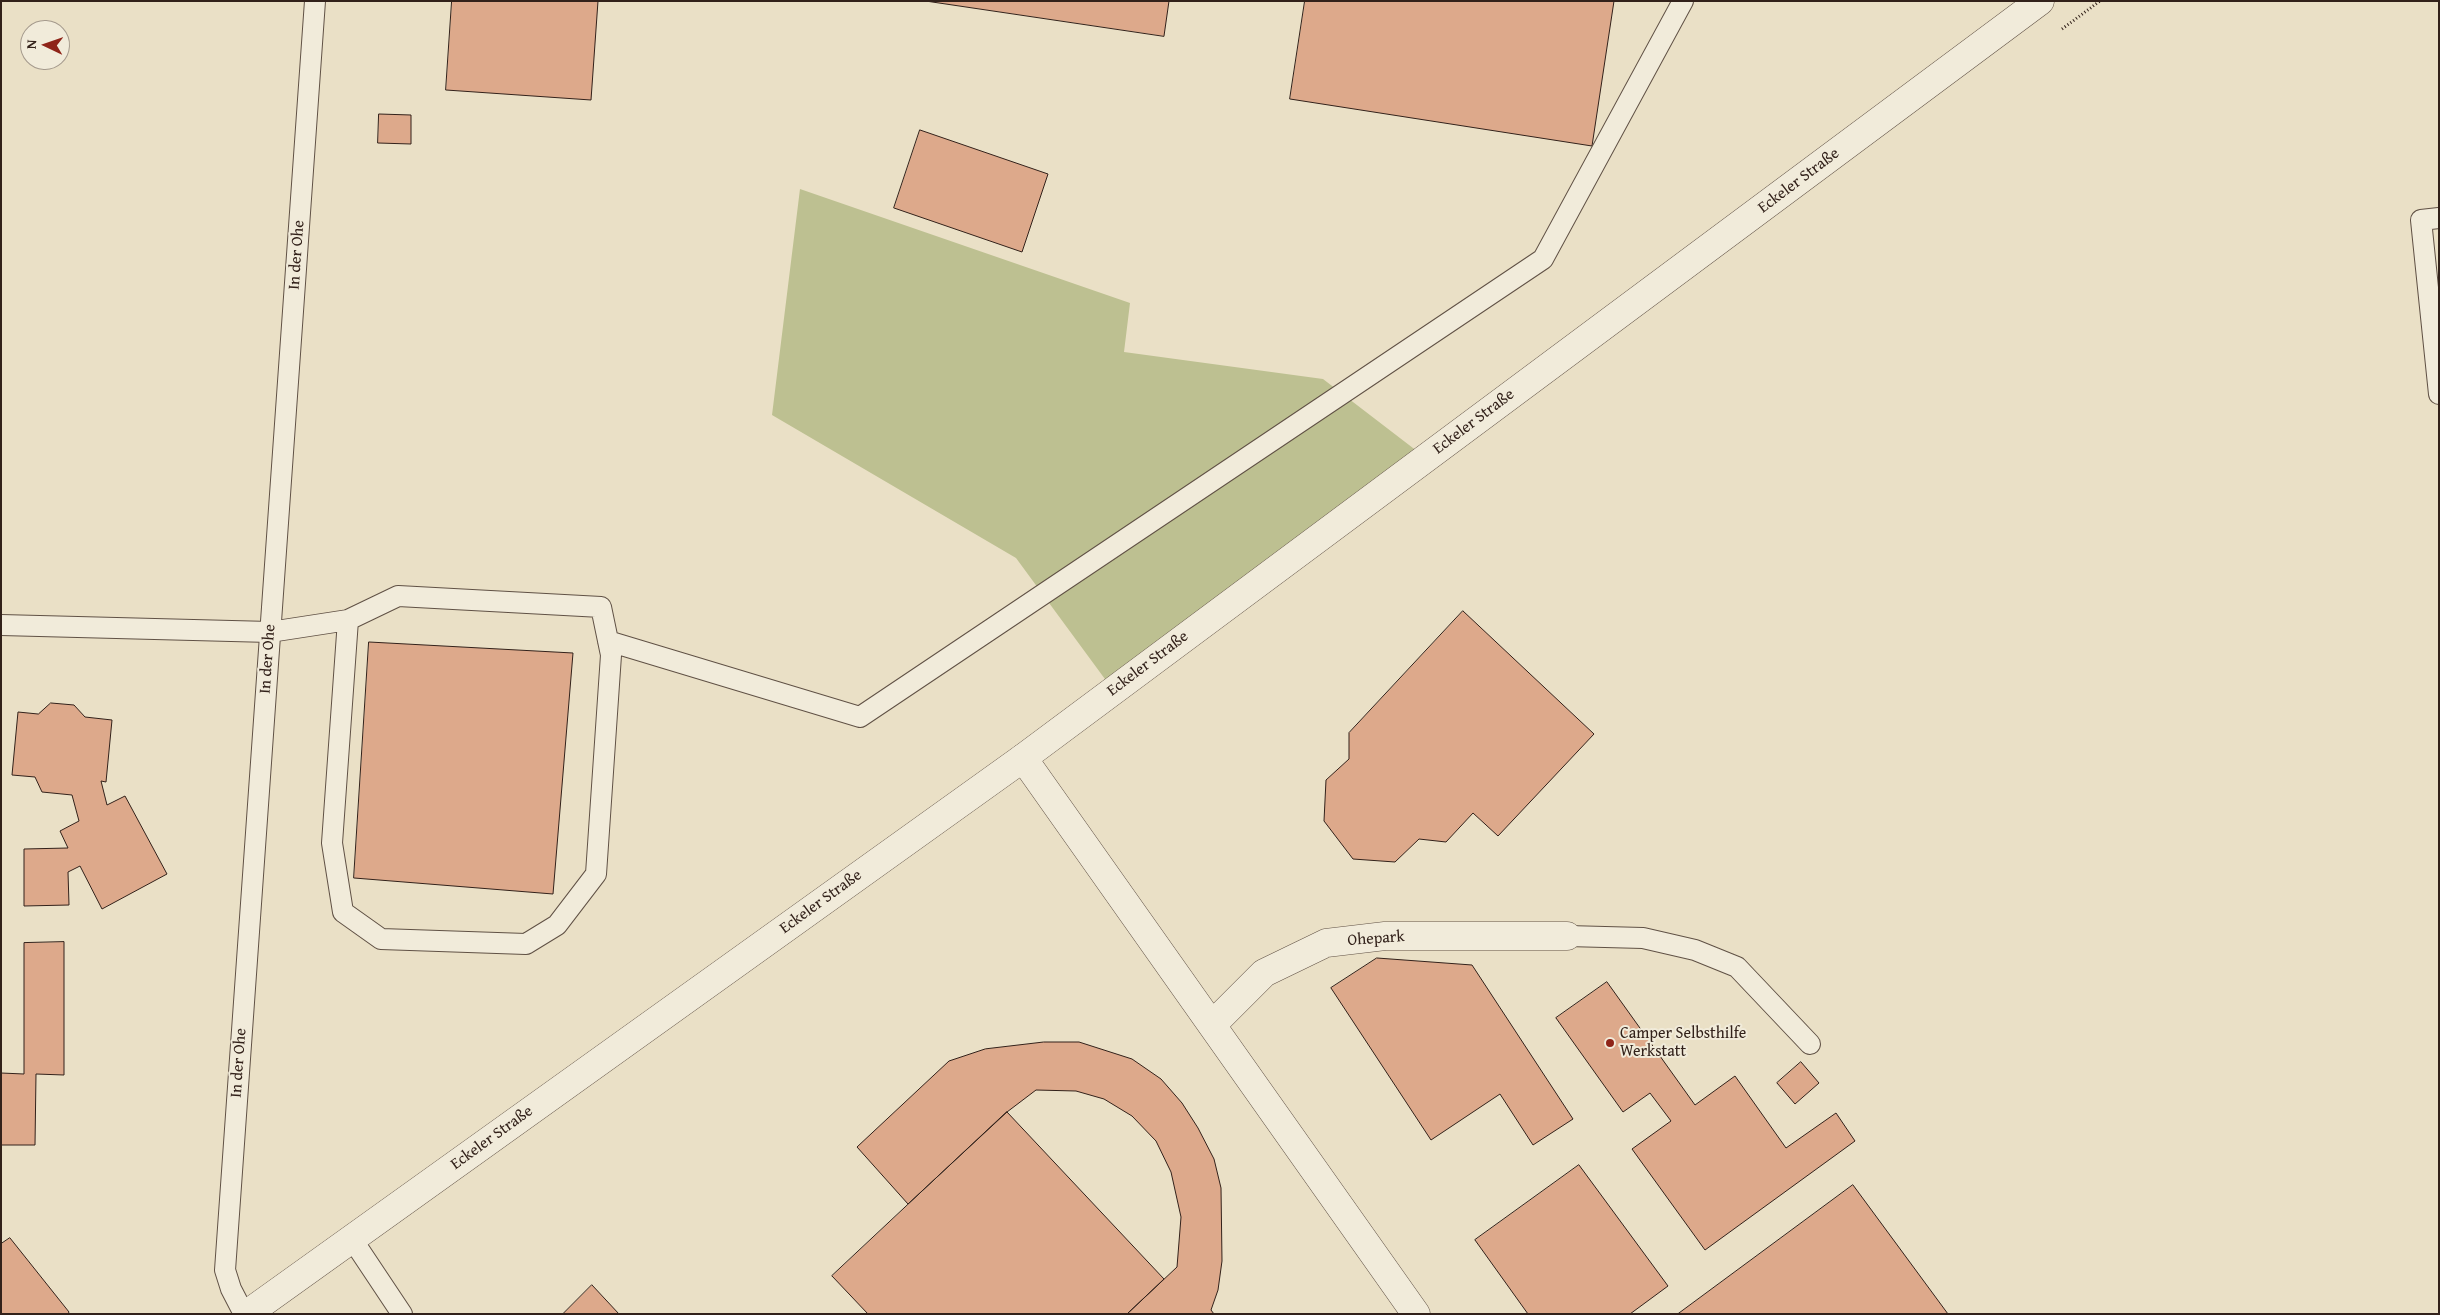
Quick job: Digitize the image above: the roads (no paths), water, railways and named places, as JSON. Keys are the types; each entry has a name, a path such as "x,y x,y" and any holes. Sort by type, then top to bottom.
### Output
{"street":[{"name":"Eckeler Straße","path":"245,1314 1023,758 2040,1"},
{"path":"1023,758 1416,1314"},
{"name":"Ohepark","path":"1212,1025 1264,973 1326,943 1385,936 1567,936"}],"lane":[{"name":"In der Ohe","path":"245,1314 231,1289 225,1270 315,1"},
{"path":"608,641 860,717 1543,259 1683,1"},
{"path":"2439,218 2421,220 2439,394"},
{"path":"1,625 270,632 348,620 398,596 601,607 611,655 596,874 558,925 526,944 382,939 343,912 332,843 348,620"},
{"path":"1567,936 1643,938 1695,950 1737,967 1810,1044"},
{"path":"352,1239 402,1314"}],"place":[{"name":"Camper Selbsthilfe Werkstatt","path":"1610,1043"}]}
